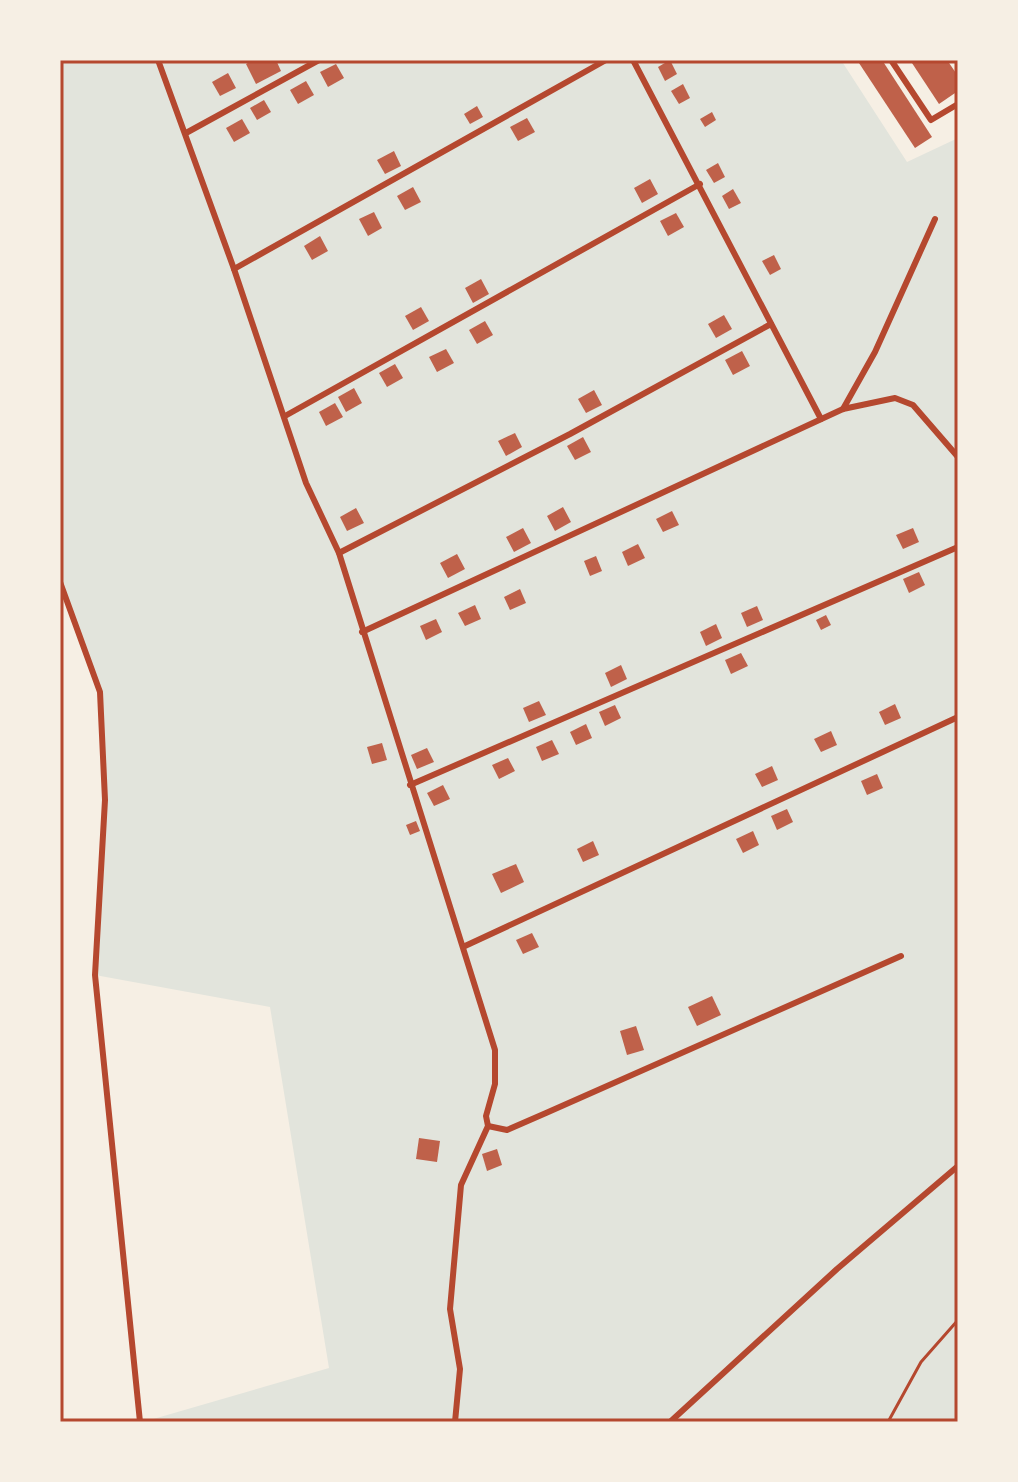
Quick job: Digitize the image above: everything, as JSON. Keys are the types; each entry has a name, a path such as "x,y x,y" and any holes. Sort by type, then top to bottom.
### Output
{"lane":[{"path":"158,60 234,269 306,483 339,553 410,785 465,946 495,1050 495,1084 486,1116 488,1126 474,1150 461,1185 450,1309 460,1369 455,1422"},
{"path":"186,133 319,60"},
{"path":"234,269 606,60"},
{"path":"633,60 821,419"},
{"path":"891,60 931,120 958,104"},
{"path":"285,416 700,184"},
{"path":"843,409 875,352 935,219"},
{"path":"339,553 570,434 771,324"},
{"path":"362,632 843,409 895,398 913,405 958,457"},
{"path":"410,785 958,547"},
{"path":"60,582 100,692 105,800 95,975 140,1422"},
{"path":"465,946 958,717"},
{"path":"488,1126 507,1130 901,956"},
{"path":"670,1422 837,1269 958,1166"}],"path":[{"path":"888,1422 921,1362 958,1320"}],"shaded area":[{"path":"60,60 841,60 907,162 958,138 958,1422 143,1422 329,1368 270,1007 95,975 105,800 100,692 60,582"}],"building":[{"path":"253,60 276,60 281,71 256,84 246,64"},
{"path":"670,60 677,74 665,81 658,67"},
{"path":"857,60 882,60 932,137 915,148"},
{"path":"910,60 947,60 958,76 958,91 939,104"},
{"path":"336,64 344,78 328,87 320,72"},
{"path":"228,73 236,88 220,96 212,82"},
{"path":"306,81 314,95 298,104 290,90"},
{"path":"683,84 690,98 679,104 671,91"},
{"path":"264,100 271,112 257,120 250,108"},
{"path":"477,106 483,117 470,124 464,114"},
{"path":"712,112 716,120 705,127 700,119"},
{"path":"527,118 535,132 518,141 510,127"},
{"path":"242,119 250,133 234,142 226,128"},
{"path":"394,151 401,166 385,174 377,160"},
{"path":"718,163 725,177 714,183 706,170"},
{"path":"650,179 658,194 642,203 634,188"},
{"path":"413,187 421,202 405,210 397,196"},
{"path":"733,189 741,203 729,209 722,196"},
{"path":"374,212 382,228 368,236 359,219"},
{"path":"676,213 684,227 668,236 660,221"},
{"path":"320,236 328,251 312,260 304,246"},
{"path":"774,255 781,269 770,275 762,261"},
{"path":"481,279 489,294 473,303 465,288"},
{"path":"421,307 429,321 413,330 405,316"},
{"path":"724,315 732,329 716,338 708,324"},
{"path":"485,321 493,335 477,344 469,330"},
{"path":"446,349 454,363 437,372 429,357"},
{"path":"742,351 750,366 733,375 725,360"},
{"path":"395,364 403,378 387,387 379,373"},
{"path":"354,388 362,403 346,412 338,397"},
{"path":"594,390 602,405 586,413 578,399"},
{"path":"335,403 343,417 326,426 319,412"},
{"path":"515,433 522,447 506,456 498,441"},
{"path":"583,437 591,452 575,460 567,446"},
{"path":"563,507 571,522 555,531 547,516"},
{"path":"356,508 364,523 347,531 340,517"},
{"path":"672,511 679,525 663,532 656,519"},
{"path":"523,528 531,543 514,552 506,537"},
{"path":"913,528 919,542 903,549 896,535"},
{"path":"638,544 645,558 628,566 622,552"},
{"path":"457,554 465,569 448,578 440,563"},
{"path":"596,556 602,571 590,576 584,561"},
{"path":"919,572 925,585 909,593 903,579"},
{"path":"520,589 526,603 510,610 504,597"},
{"path":"475,605 481,619 465,626 458,613"},
{"path":"757,606 763,620 747,627 741,613"},
{"path":"826,615 831,625 821,630 816,620"},
{"path":"436,619 442,632 426,640 420,626"},
{"path":"716,624 722,638 706,646 700,632"},
{"path":"741,653 748,666 731,674 725,660"},
{"path":"621,665 627,679 611,687 605,673"},
{"path":"539,701 546,715 529,722 523,708"},
{"path":"895,704 901,718 885,725 879,712"},
{"path":"615,705 621,718 605,726 599,712"},
{"path":"586,724 592,738 576,745 570,732"},
{"path":"831,731 837,745 821,752 814,739"},
{"path":"552,740 559,754 542,761 536,747"},
{"path":"382,743 387,760 372,764 367,747"},
{"path":"427,748 434,762 417,769 411,755"},
{"path":"508,758 515,771 499,779 492,765"},
{"path":"772,766 778,780 762,787 755,774"},
{"path":"877,774 883,788 867,795 861,781"},
{"path":"443,785 450,799 434,806 427,793"},
{"path":"787,809 793,822 777,830 771,816"},
{"path":"416,821 420,831 410,835 406,825"},
{"path":"753,831 759,845 743,853 736,839"},
{"path":"593,841 599,855 583,862 577,849"},
{"path":"516,864 524,882 501,893 492,874"},
{"path":"532,933 539,947 523,954 516,940"},
{"path":"712,996 721,1015 697,1026 688,1007"},
{"path":"636,1026 644,1050 627,1055 620,1031"},
{"path":"419,1138 440,1141 437,1162 416,1159"},
{"path":"497,1149 502,1165 487,1171 482,1154"}]}
